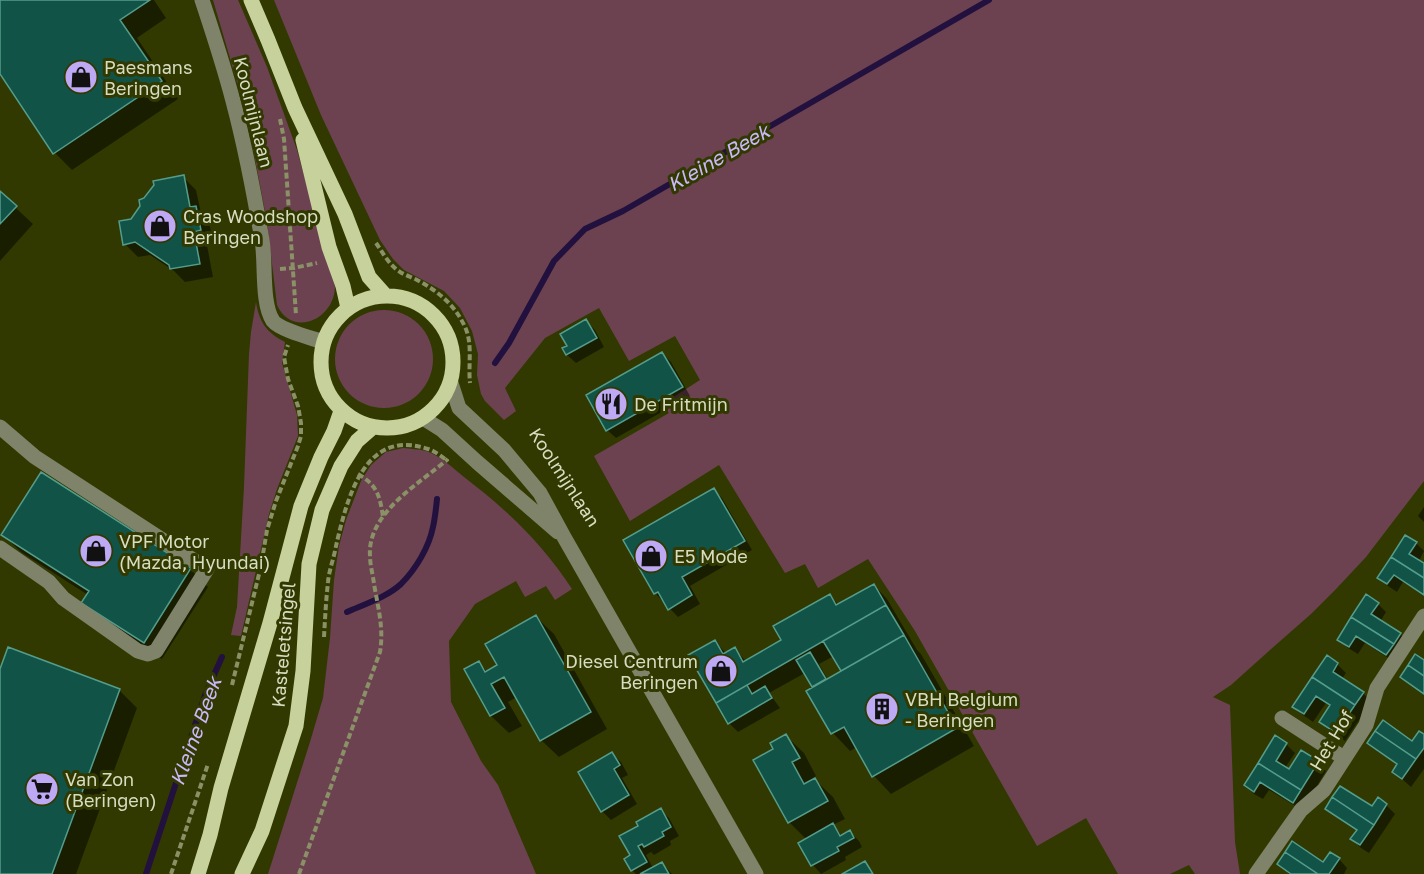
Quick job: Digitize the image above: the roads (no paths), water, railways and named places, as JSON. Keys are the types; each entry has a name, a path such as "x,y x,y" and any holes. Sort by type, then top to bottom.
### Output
{"main road":[{"name":"Koolmijnlaan","path":"251,0 295,108 345,214 369,277 385,295"},
{"name":"Koolmijnlaan","path":"295,108 329,247 348,308"},
{"path":"385,295 406,298 425,307 441,322 451,341 454,362 450,383 440,403 423,418 399,428 373,427 356,421 341,411 327,391 320,367 323,342 333,323 348,308 365,299 385,295"},
{"name":"Kasteletsingel","path":"198,874 301,506 341,411"},
{"name":"Kasteletsingel","path":"242,874 262,831 296,726 303,671 309,564 322,510 341,466 357,441 373,427"}],"street":[{"name":"Koolmijnlaan","path":"202,0 234,101 262,243 267,305 274,322 291,332 323,342"},
{"name":"Koolmijnlaan","path":"450,383 459,408 504,450 540,493 756,874"},
{"name":"Koolmijnlaan","path":"423,418 442,430 564,537"},
{"path":"0,427 35,457 207,569 156,651 148,654 138,651 63,598 49,582 0,548"},
{"name":"Het Hof","path":"1256,874 1301,810 1324,790 1366,725 1377,688 1424,616"},
{"path":"1282,718 1344,758"}],"waterway":[{"name":"Kleine Beek","path":"495,363 509,343 554,261 585,229 623,211 989,0"},
{"name":"Kleine Beek","path":"347,612 389,593 412,572 431,535 437,499"},
{"name":"Kleine Beek","path":"146,874 205,695 222,657"}],"place":[{"name":"Paesmans Beringen","path":"81,77"},
{"name":"Cras Woodshop Beringen","path":"160,226"},
{"name":"De Fritmijn","path":"611,404"},
{"name":"VPF Motor (Mazda, Hyundai)","path":"96,551"},
{"name":"E5 Mode","path":"651,556"},
{"name":"Diesel Centrum Beringen","path":"721,671"},
{"name":"VBH Belgium - Beringen","path":"882,709"},
{"name":"Van Zon (Beringen)","path":"42,789"}]}
